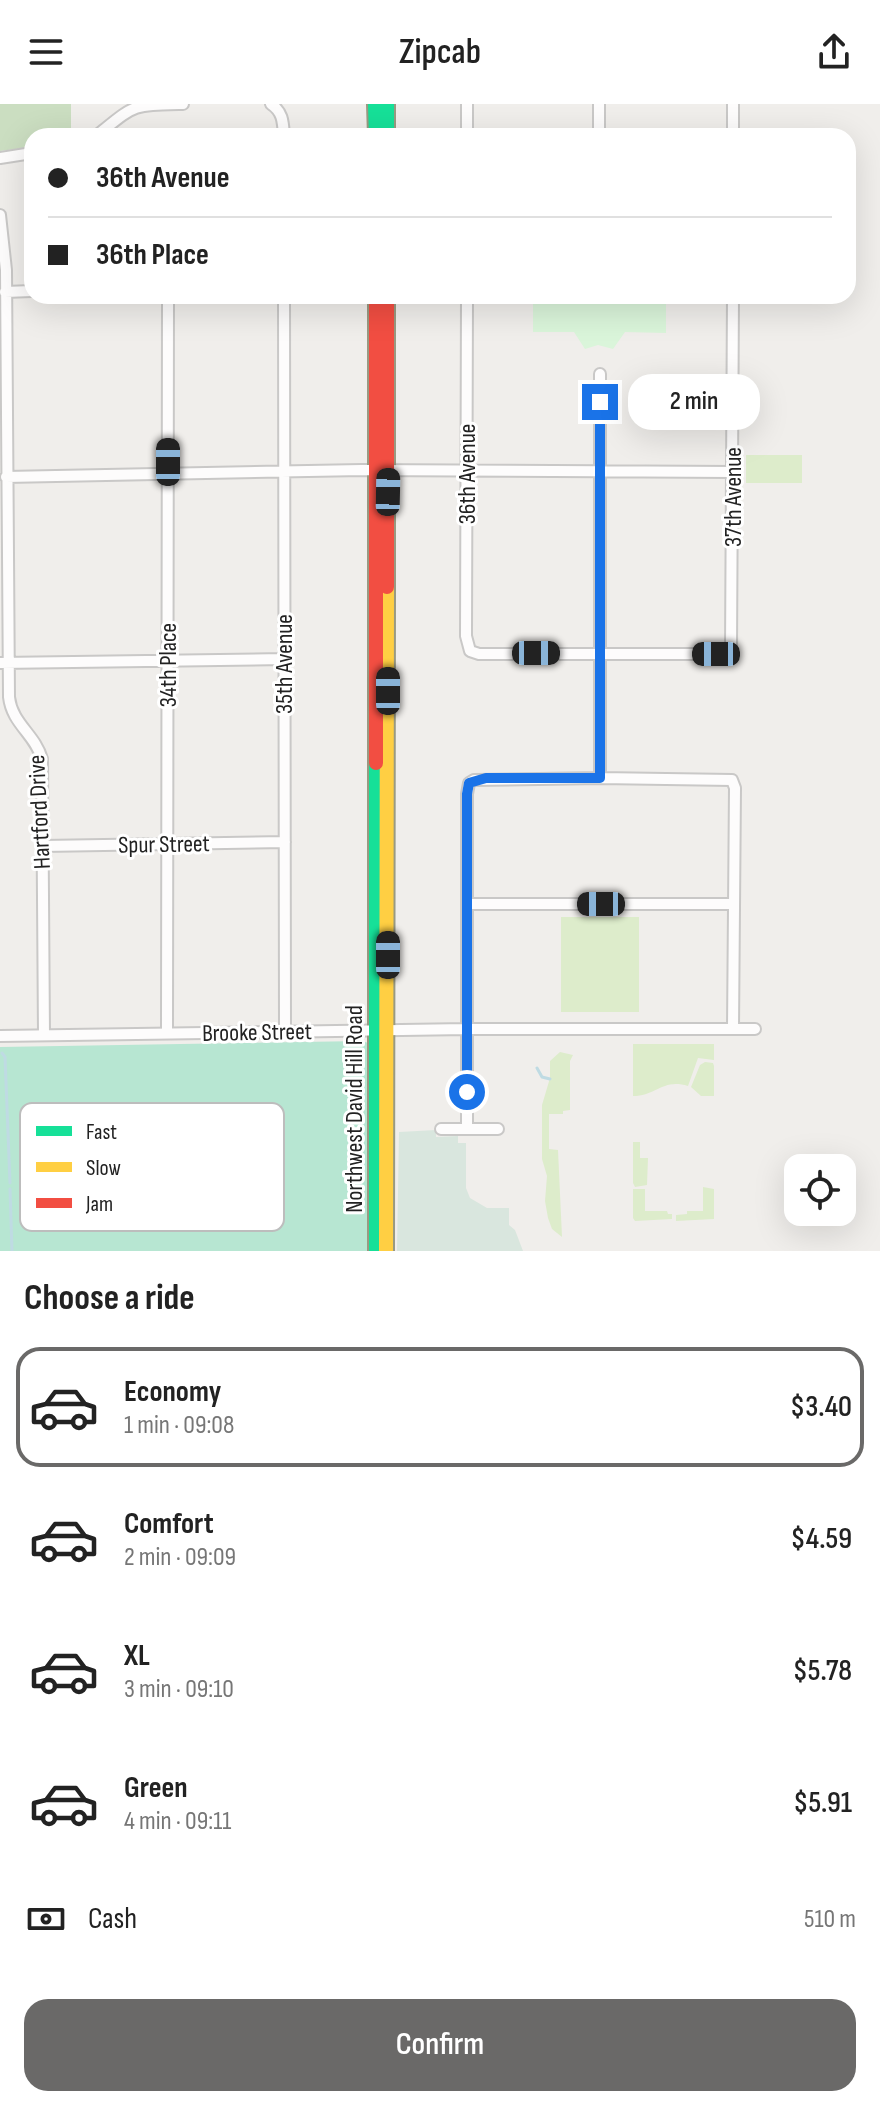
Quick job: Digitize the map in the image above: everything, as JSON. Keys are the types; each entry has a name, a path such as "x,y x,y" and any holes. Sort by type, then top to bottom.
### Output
{"street":[{"path":"105,128 135,106 183,104"},
{"path":"375,104 376,128"},
{"path":"387,104 387,128"},
{"path":"467,104 467,128"},
{"path":"599,104 599,128"},
{"path":"733,104 733,128"},
{"path":"274,107 283,120 284,128"},
{"path":"0,158 24,154"},
{"name":"Hartford Drive","path":"0,215 5,292 4,663 13,716 35,742 42,759 44,1035"},
{"path":"5,292 24,291"},
{"name":"34th Place","path":"167,1034 168,304"},
{"name":"35th Avenue","path":"284,304 285,1032"},
{"name":"Northwest David Hill Road","path":"376,304 382,470"},
{"name":"Northwest David Hill Road","path":"386,1251 382,1030 382,470 387,304"},
{"name":"36th Avenue","path":"467,304 466,636 470,651 479,654 601,653"},
{"name":"37th Avenue","path":"601,653 721,654 731,650 733,304"},
{"path":"600,374 600,778"},
{"path":"6,477 467,469 733,472"},
{"path":"4,663 284,659"},
{"path":"467,1129 469,783 486,778 732,780 735,788 733,1028"},
{"name":"Spur Street","path":"43,846 285,842"},
{"path":"468,904 733,904"},
{"name":"Brooke Street","path":"0,1036 467,1029 755,1029"},
{"name":"Northwest David Hill Road","path":"376,1251 382,1030"},
{"path":"441,1129 498,1129"}],"green space":[{"path":"0,104 71,104 71,128 24,128 24,148 0,151"},
{"path":"533,304 666,304 666,333 625,332 613,349 598,345 585,349 574,332 533,332"},
{"path":"746,455 802,455 802,483 746,483"},
{"path":"561,917 639,917 639,1012 561,1012"},
{"path":"368,1043 371,1048 372,1251 0,1251 0,1047"},
{"path":"633,1044 714,1044 714,1060 698,1058 688,1086 672,1084 633,1096"},
{"path":"560,1052 573,1055 570,1061 570,1110 563,1111 563,1114 549,1114 549,1149 558,1150 562,1237 552,1229 548,1218 545,1201 547,1176 542,1159 542,1105 550,1078 550,1061"},
{"path":"705,1062 714,1066 714,1096 701,1096 691,1087 700,1065"},
{"path":"633,1142 640,1142 640,1158 648,1158 647,1185 635,1187 633,1183"},
{"path":"703,1187 714,1189 714,1219 676,1221 676,1215 703,1211"},
{"path":"633,1189 645,1189 645,1211 667,1211 672,1214 672,1219 635,1221"}],"shaded area":[{"path":"436,1130 436,1137 458,1136 458,1143 466,1143 466,1188 470,1198 487,1208 509,1208 509,1225 515,1230 523,1251 397,1251 399,1132"}],"waterway":[{"path":"2,1053 5,1057 10,1183"},
{"path":"537,1068 542,1077 550,1079"},
{"path":"10,1189 12,1251"}],"traffic: fast":[{"path":"375,104 376,128"},
{"path":"387,104 387,128"},
{"path":"376,763 376,1251"}],"traffic: slow":[{"path":"386,1251 387,587"}],"traffic: jam":[{"path":"376,304 376,763"},
{"path":"387,304 387,587"}],"route":[{"path":"467,1092 469,783 479,778 600,778 600,402"}]}
